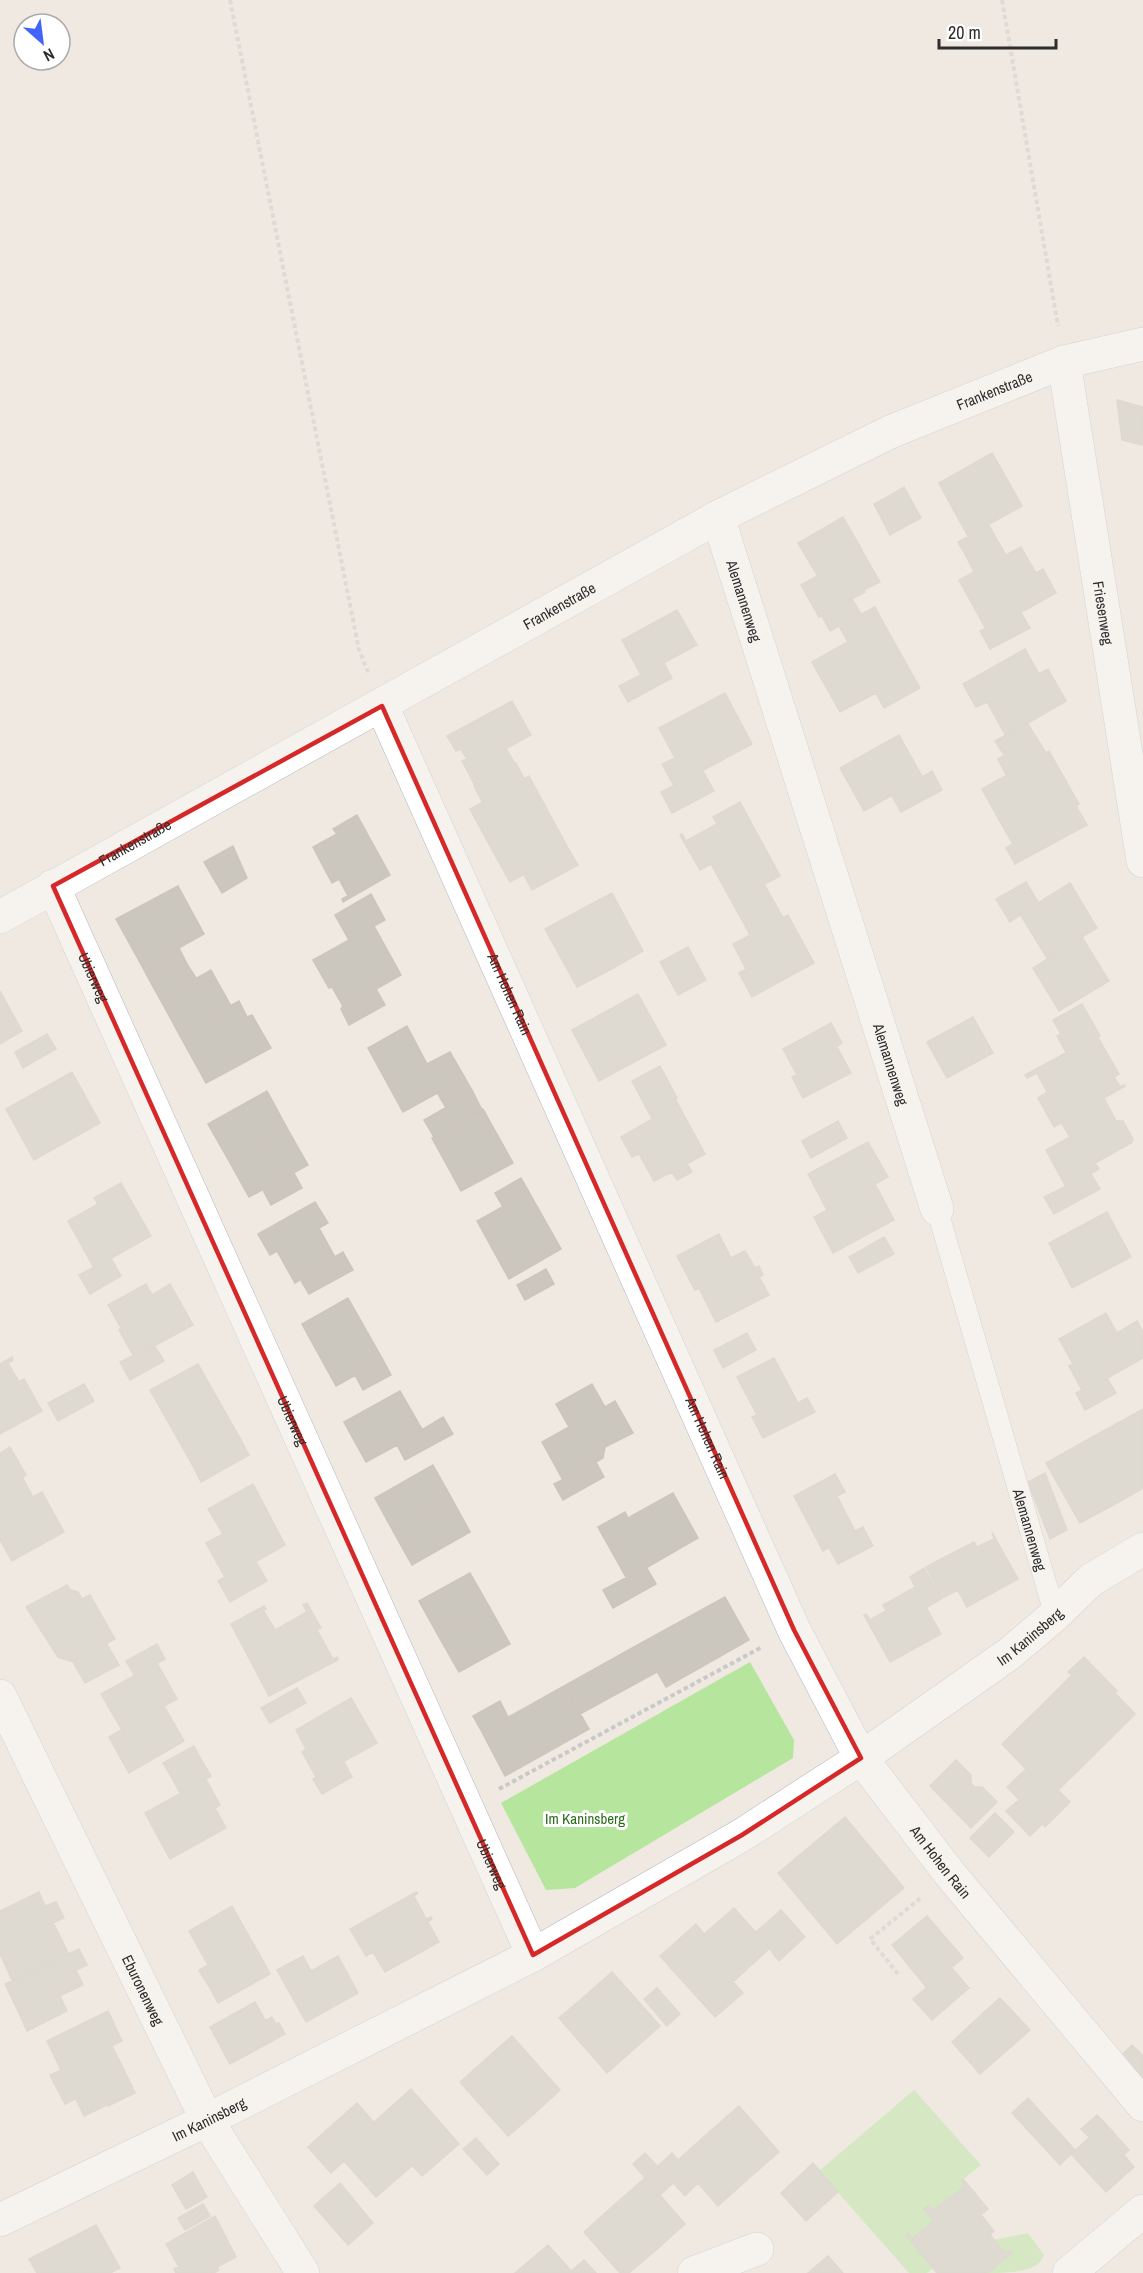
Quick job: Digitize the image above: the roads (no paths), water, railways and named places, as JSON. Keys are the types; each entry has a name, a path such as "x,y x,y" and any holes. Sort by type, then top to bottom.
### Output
{"street":[{"name":"Frankenstraße","path":"0,917 718,517 890,432 1064,362 1143,344"},
{"name":"Friesenweg","path":"1064,362 1143,861"},
{"name":"Alemannenweg","path":"718,517 937,1209"},
{"name":"Am Hohen Rain","path":"382,706 794,1629 861,1758 950,1874 1143,2104"},
{"name":"Ubierweg","path":"53,886 533,1955"},
{"name":"Im Kaninsberg","path":"0,2220 207,2120 533,1955 742,1835 861,1758 1009,1654 1055,1615 1091,1580 1143,1549"},
{"name":"Eburonenweg","path":"0,1696 207,2120 303,2273"},
{"path":"1069,2273 1143,2211"},
{"path":"694,2273 757,2248"}],"lane":[{"name":"Alemannenweg","path":"937,1209 1055,1615"}]}
